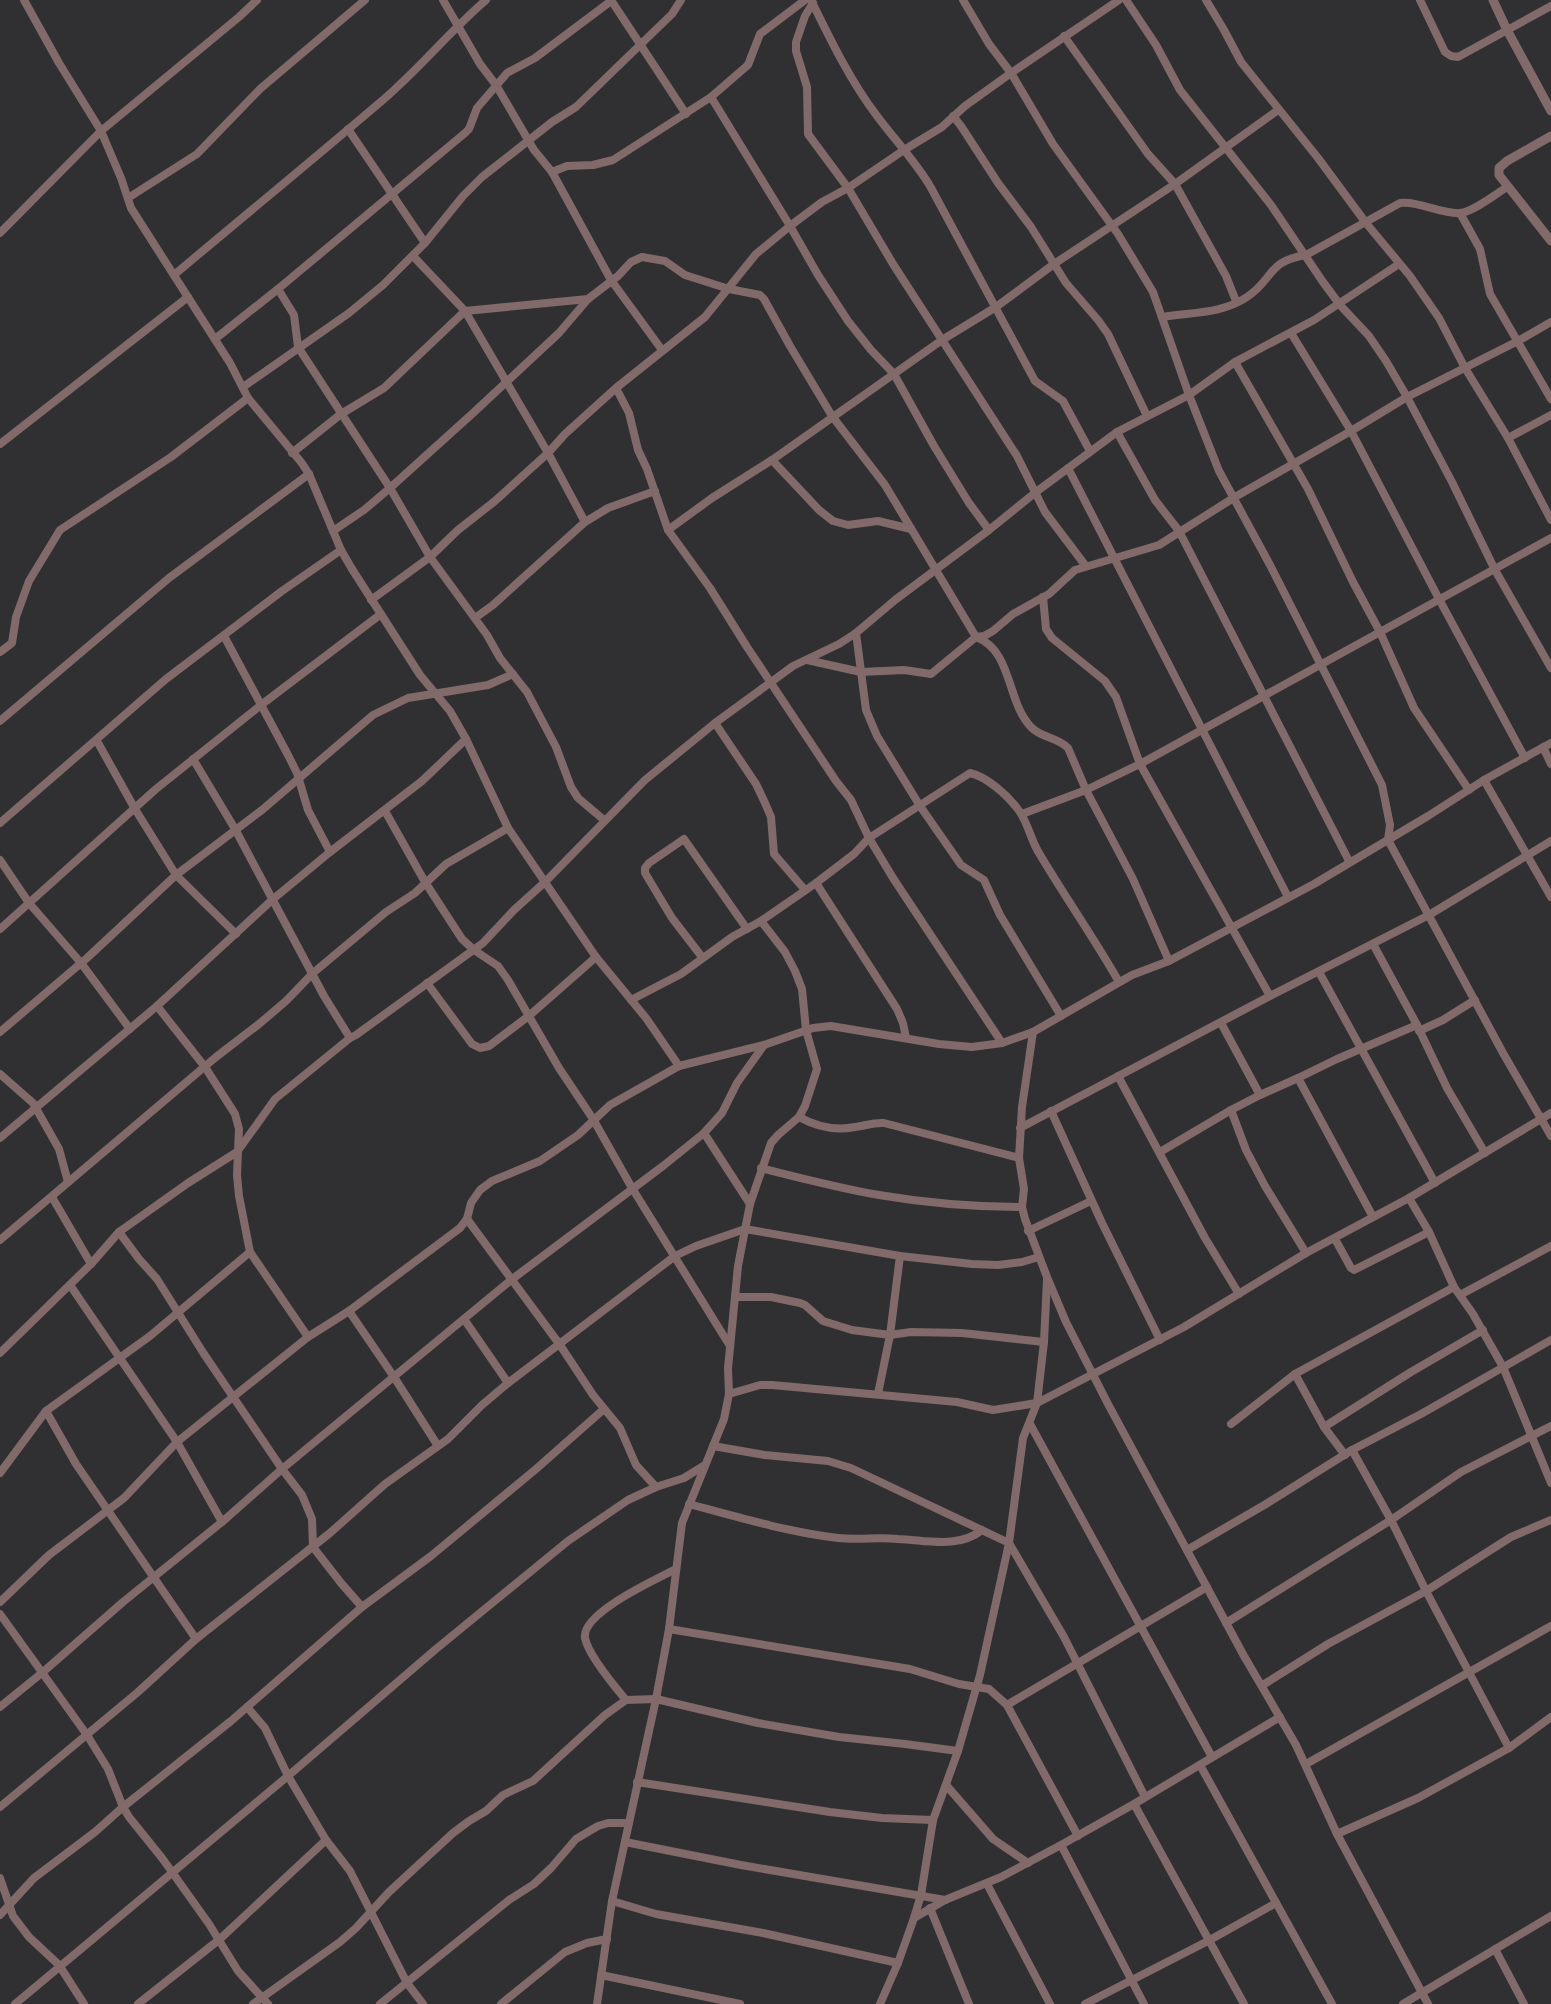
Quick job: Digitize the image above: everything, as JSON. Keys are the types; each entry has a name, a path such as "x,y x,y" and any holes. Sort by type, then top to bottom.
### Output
{"street":[{"path":"24,0 101,131 131,208 215,339 248,398 292,453 302,462 341,550 420,675 450,711 466,739 508,828 596,957 646,1018 679,1066"},
{"path":"0,232 101,131 257,0"},
{"path":"128,198 197,154 260,89 365,0"},
{"path":"443,0 534,150 552,172 611,280 662,350"},
{"path":"174,275 418,68 458,25 486,0"},
{"path":"215,339 469,129 477,108 507,73 535,58 611,0 686,114"},
{"path":"243,387 350,313 383,285 425,243 463,196 482,177 529,139 576,107 672,14 681,0"},
{"path":"963,0 989,44 1011,73 1053,144 1111,225 1153,292 1189,395 1219,471 1307,636 1382,785 1390,825 1388,840 1551,1136"},
{"path":"371,600 430,557 548,453 615,388 705,317 756,254 790,226 822,202 848,188 942,127 953,116 1011,73 1119,0"},
{"path":"1126,0 1156,45 1180,90 1271,205 1340,304 1369,336 1407,396 1495,570 1551,668"},
{"path":"1206,0 1241,62 1318,158 1439,318 1465,368 1508,438 1551,520"},
{"path":"1420,0 1445,52 1458,57 1551,6"},
{"path":"1493,0 1551,111"},
{"path":"552,172 567,166 593,165 613,160 645,138 663,130 711,97 748,65 760,34 810,1"},
{"path":"810,1 876,115 919,168 930,186 1035,381 1063,401 1090,451"},
{"path":"810,1 796,42 796,51 807,87 808,134 848,188 1017,456 1046,512 1085,565"},
{"path":"1064,36 1148,154 1174,184 1226,276 1236,301"},
{"path":"711,97 818,275 848,321 894,374 934,446 988,530"},
{"path":"668,530 942,340 996,307 1054,264 1174,184 1278,110"},
{"path":"953,116 1031,227 1066,283 1098,320 1147,416"},
{"path":"348,129 425,243"},
{"path":"1551,136 1499,168 1499,175 1507,187 1551,241"},
{"path":"1162,317 1203,313 1247,297 1280,262 1306,255 1392,207 1410,202 1460,213 1468,211 1507,187"},
{"path":"1460,213 1480,249 1490,294 1551,399"},
{"path":"413,256 465,311 548,453 585,522"},
{"path":"333,531 364,510 390,488 559,333 588,299 632,262 642,257 665,261 685,275 729,289 746,291 764,299 832,416 885,485 975,637 986,641 998,655 1007,672 1019,708 1031,727 1042,735 1062,742 1068,748 1086,790 1133,879 1169,960"},
{"path":"1,1350 91,1264 119,1232 188,1183 237,1152 275,1100 350,1038 474,950 513,910 545,882 645,780 716,723 793,666 839,644 856,633 895,600 1117,432 1169,407 1235,362 1340,304 1399,264"},
{"path":"278,289 294,315 298,347 390,488 430,557 476,618 500,658 527,692 542,719 571,788 578,798 604,820"},
{"path":"0,444 188,297"},
{"path":"292,453 341,414 384,388 465,311 588,299"},
{"path":"807,660 861,672 904,670 931,674 975,637 993,631 1013,614 1058,587 1075,570 1085,565 1115,559 1159,544 1234,497 1352,431 1407,396 1518,341 1551,322"},
{"path":"1291,333 1352,431 1525,758"},
{"path":"1235,362 1308,489 1380,632 1414,708 1469,790"},
{"path":"615,388 629,413 638,450 655,490 668,530 710,588 836,781 851,800 869,838 1002,1043"},
{"path":"0,652 12,643 15,617 29,581 60,530 171,457 248,398"},
{"path":"1508,438 1551,415"},
{"path":"1117,432 1150,491 1179,531 1349,861"},
{"path":"772,460 819,510 833,521 848,525 878,521 911,529"},
{"path":"1068,468 1288,897"},
{"path":"0,721 169,579 309,474"},
{"path":"476,618 585,522 615,504 655,490"},
{"path":"1022,814 1086,790 1140,764 1551,538"},
{"path":"0,823 166,679 282,591 341,550"},
{"path":"1042,597 1046,629 1052,638 1105,681 1116,697 1140,764 1270,996"},
{"path":"0,929 193,759 381,614"},
{"path":"856,633 866,710 877,736 920,806 962,865 984,880 1000,915 1061,1016"},
{"path":"224,636 279,738 298,778 308,810 330,852"},
{"path":"0,1032 81,963 176,875 268,805 373,715 408,698 488,685 513,674"},
{"path":"716,723 756,784 765,803 771,817 774,854 805,890"},
{"path":"0,1138 157,1006 272,900 422,781 466,739"},
{"path":"97,741 135,809 176,875 236,933"},
{"path":"0,1602 49,1555 124,1498 177,1442 308,1337 349,1311 452,1235 467,1219 471,1203 480,1190 492,1181 540,1161 578,1135 593,1119 618,1100 679,1066 764,1045 806,1030 831,1026 939,1044 972,1047 1002,1043 1033,1032 1119,982 1232,928 1388,840 1484,780 1547,745 1551,764"},
{"path":"193,759 235,829 324,996 350,1038"},
{"path":"631,1000 681,974 702,957 761,921 854,854 869,838 969,774 986,779 1022,814 1034,844 1093,936 1119,982"},
{"path":"1484,780 1551,897"},
{"path":"385,811 425,882 462,939 498,966 530,1015 559,1068 593,1119 632,1188 730,1346"},
{"path":"0,1240 286,1001 313,973 386,912 415,893 446,864 508,828"},
{"path":"702,957 672,918 645,873 645,868 649,863 684,839 747,929"},
{"path":"1020,1128 1429,915 1551,841"},
{"path":"0,860 29,903 81,963 130,1029"},
{"path":"816,883 897,1009 906,1038"},
{"path":"597,2004 612,1901 669,1629 682,1522 724,1419 729,1394 730,1346 738,1266 750,1204 771,1143 800,1117 817,1069 806,1030 802,989 785,952 761,921"},
{"path":"1373,944 1447,1088 1485,1153"},
{"path":"427,983 472,1044 480,1048 489,1046 530,1015 596,957"},
{"path":"1320,972 1435,1182"},
{"path":"1160,1152 1231,1110 1317,1067 1443,1020 1475,1000"},
{"path":"157,1006 205,1067 235,1114 239,1128 237,1152 239,1196 250,1252 308,1337"},
{"path":"1221,1023 1260,1095"},
{"path":"1033,1032 1026,1072 1019,1158 1024,1189 1022,1207 1047,1278 1066,1322 1108,1404 1226,1623 1306,1764 1337,1834 1428,2004"},
{"path":"0,1707 464,1319 704,1132 722,1113 737,1083 764,1045"},
{"path":"0,1074 33,1103 59,1149 68,1182"},
{"path":"1118,1076 1205,1238 1239,1294"},
{"path":"1298,1078 1373,1216"},
{"path":"1231,1110 1246,1150 1306,1253"},
{"path":"1051,1111 1160,1340"},
{"path":"729,1394 760,1385 772,1385 957,1402 993,1410 1037,1404 1160,1340 1306,1253 1409,1198 1551,1113"},
{"path":"800,1117 815,1125 829,1128 851,1128 884,1123 1019,1158"},
{"path":"704,1132 750,1204"},
{"path":"761,1168 844,1188 900,1198 966,1205 1022,1207"},
{"path":"52,1197 91,1264"},
{"path":"1409,1198 1429,1232 1454,1287 1503,1367 1551,1483"},
{"path":"1029,1230 1092,1201"},
{"path":"467,1219 620,1428 636,1465 656,1487"},
{"path":"0,1807 138,1692 196,1639 313,1547 385,1484 457,1432 482,1405 508,1383 675,1256 745,1229 900,1256 989,1265 1022,1262 1039,1257"},
{"path":"119,1232 157,1279 307,1505 312,1519 313,1547 362,1606"},
{"path":"1335,1239 1354,1270 1429,1232"},
{"path":"1460,1295 1551,1246"},
{"path":"0,1473 46,1411 178,1313 250,1252"},
{"path":"878,1394 890,1335 900,1256"},
{"path":"879,2004 898,1963 921,1895 933,1820 958,1752 977,1685 1010,1543 1023,1438 1037,1404 1044,1342 1047,1278"},
{"path":"70,1285 177,1442 222,1522"},
{"path":"1231,1424 1295,1374 1454,1287"},
{"path":"735,1297 771,1297 800,1303 819,1319 852,1330 890,1335 911,1332 962,1333 1044,1342"},
{"path":"349,1311 438,1446"},
{"path":"464,1319 508,1383"},
{"path":"1324,1427 1482,1330"},
{"path":"1187,1550 1349,1452 1551,1340"},
{"path":"1295,1374 1324,1427 1349,1452 1391,1520 1426,1592 1509,1748"},
{"path":"0,1915 34,1878 95,1832 247,1707 362,1606 431,1556 604,1409"},
{"path":"46,1411 76,1464 196,1639"},
{"path":"1030,1424 1212,1757"},
{"path":"1226,1623 1391,1520 1461,1472 1551,1426"},
{"path":"713,1446 765,1455 828,1461 870,1476 1010,1543 1064,1637 1145,1797"},
{"path":"15,2004 436,1649 568,1541 628,1500 656,1487 684,1478 706,1464"},
{"path":"689,1504 836,1538 864,1540 894,1538 948,1543 964,1540 982,1530"},
{"path":"1263,1685 1328,1644 1426,1592 1511,1537 1551,1520"},
{"path":"626,1700 601,1667 585,1639 585,1631 601,1612 630,1593 676,1569"},
{"path":"1007,1705 1207,1587"},
{"path":"0,1614 44,1672 87,1735 108,1769 123,1807 173,1872 220,1939 238,1971 268,2004"},
{"path":"1306,1764 1551,1626"},
{"path":"669,1629 892,1665 958,1684 977,1685 989,1689 1007,1705 1078,1836"},
{"path":"253,2004 340,1942 461,1827 486,1812 511,1790 533,1781 605,1715 626,1700 656,1699 839,1737 958,1752"},
{"path":"247,1707 265,1728 288,1776 326,1840 350,1871 407,1983 423,2004"},
{"path":"914,1918 945,1900 987,1884 1078,1836 1280,1717"},
{"path":"1337,1834 1418,1798 1509,1748 1551,1717"},
{"path":"1200,1765 1332,2004"},
{"path":"637,1782 830,1812 882,1818 933,1820"},
{"path":"946,1785 993,1839 1028,1863"},
{"path":"1134,1804 1244,2004"},
{"path":"380,2004 509,1900 534,1884 576,1839 598,1826 608,1823 629,1823"},
{"path":"138,2004 220,1939 326,1840"},
{"path":"625,1842 741,1865 945,1900"},
{"path":"1061,1845 1144,2004"},
{"path":"0,1878 9,1906 20,1926 59,1965 84,2004"},
{"path":"987,1884 1050,2004"},
{"path":"612,1901 656,1914 763,1933 898,1963"},
{"path":"1085,2004 1208,1941 1276,1903"},
{"path":"930,1908 969,2004"},
{"path":"1403,2004 1551,1916"},
{"path":"501,2004 565,1952 607,1938"},
{"path":"1495,1949 1524,2004"},
{"path":"601,1976 740,2004"}]}
